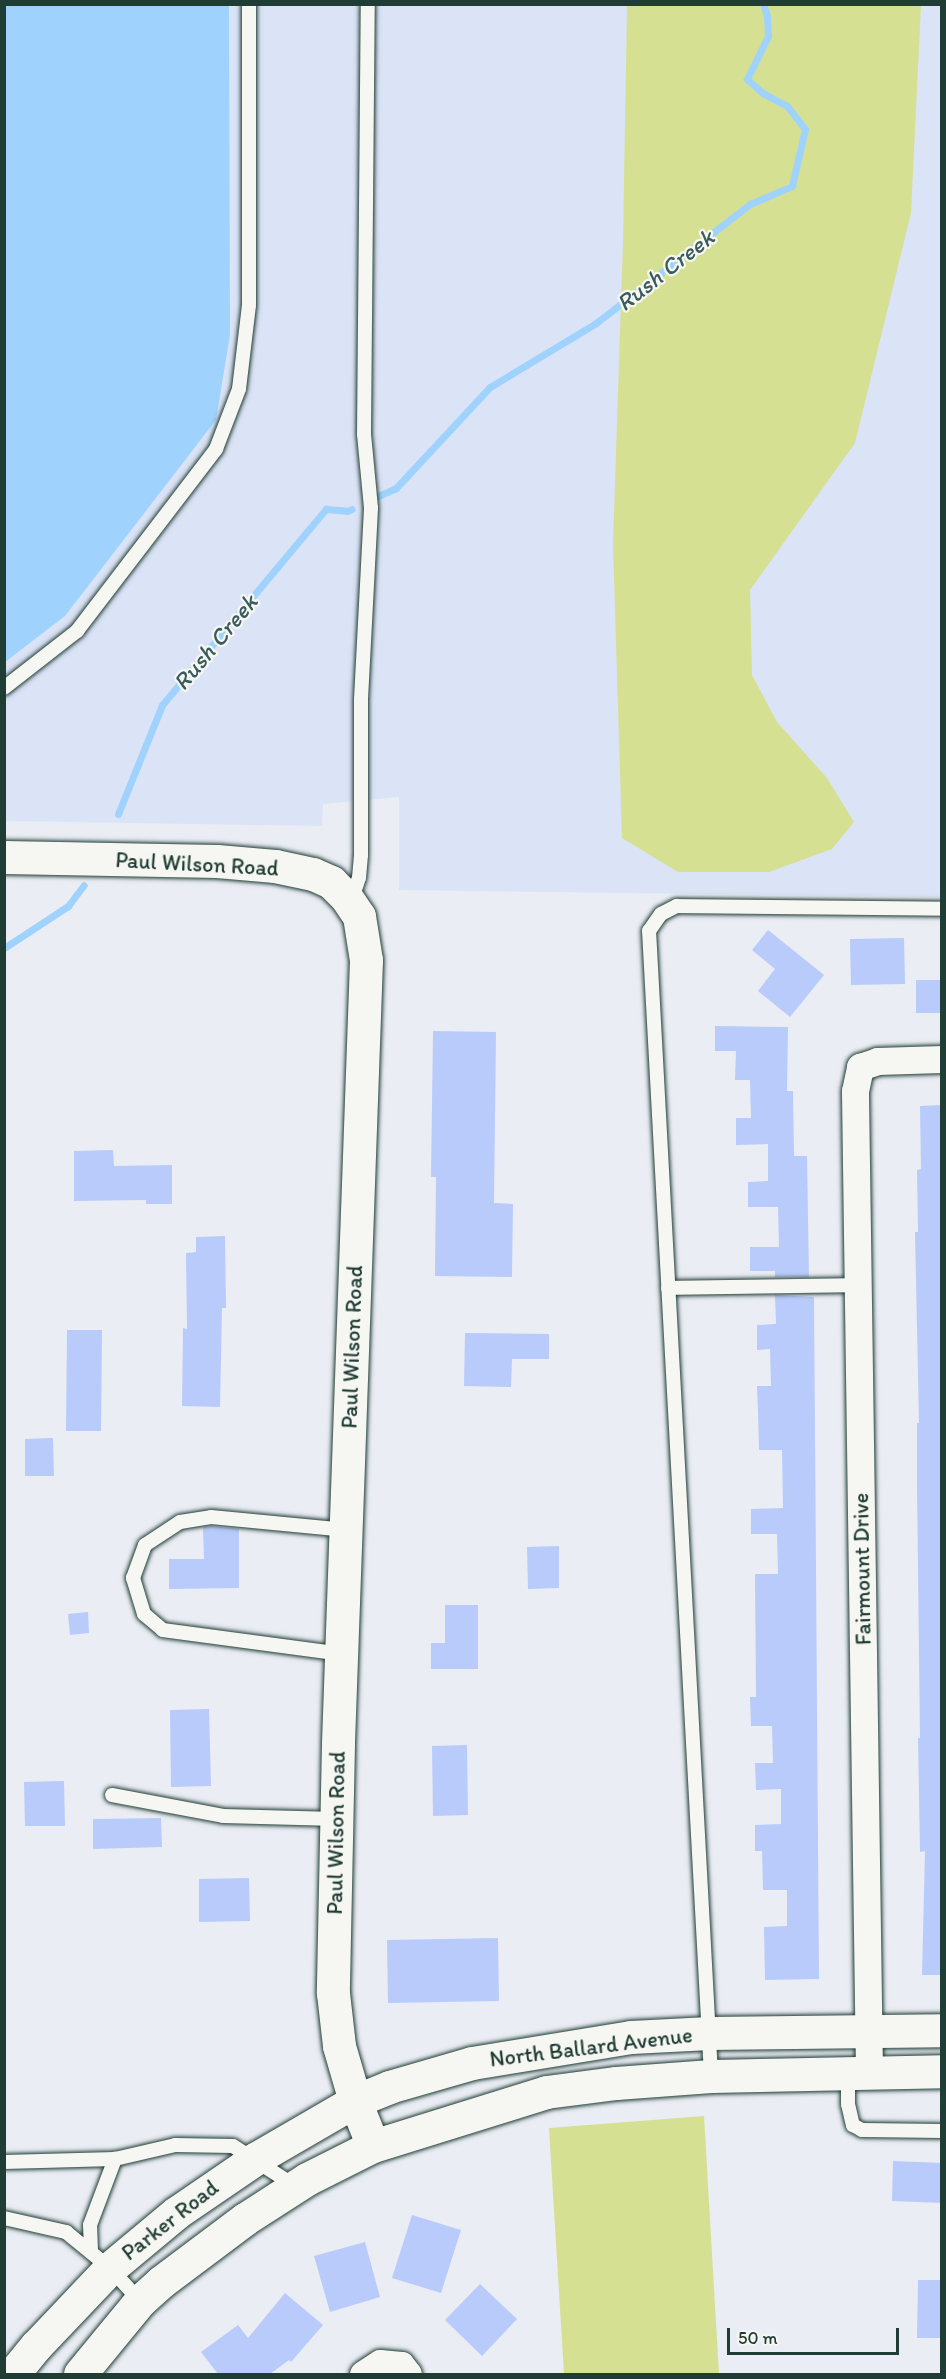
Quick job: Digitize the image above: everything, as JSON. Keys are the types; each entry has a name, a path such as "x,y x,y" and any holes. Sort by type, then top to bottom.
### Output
{"main road":[{"name":"Paul Wilson Road","path":"4,857 217,861 275,866 313,874 331,882 359,916 366,960 336,1819 333,1994 339,2046 355,2101 373,2146"},
{"name":"North Ballard Avenue","path":"355,2101 389,2086 472,2063 631,2037 709,2033 942,2030"},
{"name":"North Ballard Avenue","path":"373,2146 546,2092 616,2083 711,2076 942,2072"},
{"name":"Parker Road","path":"13,2374 100,2260 255,2159 355,2101"},
{"name":"Parker Road","path":"80,2374 140,2301 245,2219 296,2186 373,2146"}],"street":[{"name":"Fairmount Drive","path":"858,2073 868,2031 855,1091 860,1067 877,1061 942,1059"},
{"path":"363,2374 380,2363 404,2370"}],"lane":[{"path":"4,688 77,631 216,449 238,389 249,305 249,4"},
{"path":"351,904 359,878 361,855 362,676 370,508 364,434 368,4"},
{"path":"711,2076 649,931 661,914 677,906 942,909"},
{"path":"668,1288 859,1285"},
{"path":"342,1654 163,1630 144,1614 133,1578 146,1545 180,1522 211,1517 346,1530"},
{"path":"112,1795 223,1816 336,1819"},
{"path":"858,2073 848,2104 853,2125 862,2130 942,2131"},
{"path":"4,2162 115,2159 175,2145 233,2146 296,2186"},
{"path":"100,2260 90,2225 115,2159"},
{"path":"4,2218 66,2232 100,2260 140,2301"}],"shaded area":[{"path":"5,5 941,5 941,897 399,890 399,797 323,804 322,826 5,821"}],"green space":[{"path":"627,5 921,5 911,213 855,443 750,590 752,675 777,722 827,778 854,822 832,849 769,872 678,872 622,838 613,544 623,240"},
{"path":"704,2116 719,2374 564,2374 549,2128"}],"water":[{"path":"5,4 229,5 230,335 216,420 65,616 5,662"}],"building":[{"path":"768,930 824,975 790,1017 758,991 775,969 752,950"},
{"path":"904,938 905,984 851,985 850,939"},
{"path":"916,980 942,980 942,1013 916,1013"},
{"path":"715,1026 788,1027 787,1091 793,1091 794,1156 807,1156 809,1277 775,1277 775,1271 750,1271 750,1247 779,1247 778,1207 748,1207 748,1182 768,1181 768,1144 736,1145 736,1118 751,1118 750,1080 735,1080 736,1051 715,1051"},
{"path":"433,1031 496,1032 494,1203 513,1204 512,1277 435,1276 436,1177 431,1177"},
{"path":"942,1105 942,1975 922,1975 925,1851 920,1852 918,1738 920,1738 917,1423 919,1423 915,1232 918,1232 917,1170 921,1169 920,1106"},
{"path":"113,1150 114,1166 172,1165 172,1204 146,1204 146,1200 74,1201 74,1151"},
{"path":"225,1236 226,1308 222,1308 220,1407 182,1406 183,1328 187,1329 186,1253 196,1252 196,1237"},
{"path":"775,1295 814,1297 819,1979 765,1980 764,1927 787,1926 787,1890 763,1890 762,1851 755,1851 755,1825 781,1824 781,1789 756,1790 755,1763 773,1763 772,1726 751,1726 750,1697 756,1697 755,1574 778,1574 777,1534 751,1534 751,1509 783,1508 782,1450 759,1450 757,1386 771,1386 770,1349 757,1350 757,1325 776,1324"},
{"path":"67,1330 102,1330 101,1431 66,1431"},
{"path":"465,1333 549,1334 549,1359 512,1359 511,1387 464,1386"},
{"path":"53,1438 54,1476 25,1476 25,1439"},
{"path":"203,1527 239,1529 239,1588 169,1589 169,1559 204,1559"},
{"path":"559,1546 559,1588 528,1589 527,1547"},
{"path":"445,1605 478,1605 478,1669 431,1669 431,1643 445,1643"},
{"path":"88,1612 89,1633 70,1635 68,1614"},
{"path":"209,1709 211,1786 171,1787 170,1710"},
{"path":"467,1745 468,1815 433,1816 432,1746"},
{"path":"64,1781 65,1826 25,1826 24,1782"},
{"path":"161,1818 162,1847 93,1849 93,1819"},
{"path":"249,1878 250,1921 199,1922 199,1879"},
{"path":"498,1938 499,2001 388,2003 387,1940"},
{"path":"893,2161 942,2163 942,2203 892,2201"},
{"path":"412,2215 461,2230 441,2293 392,2278"},
{"path":"365,2242 380,2297 330,2312 314,2256"},
{"path":"918,2280 942,2280 942,2338 917,2338"},
{"path":"480,2284 517,2319 482,2356 445,2320"},
{"path":"285,2293 323,2325 291,2362 289,2360 270,2374 218,2374 201,2352 238,2325 248,2338"}],"waterway":[{"name":"Rush Creek","path":"376,497 396,488 490,387 596,323 750,204 792,186 805,129 787,106 764,94 747,79 768,36 767,16 763,4"},
{"name":"Rush Creek","path":"118,814 162,705 326,509 347,511 352,509"},
{"name":"Rush Creek","path":"4,948 68,906 84,885"}]}
